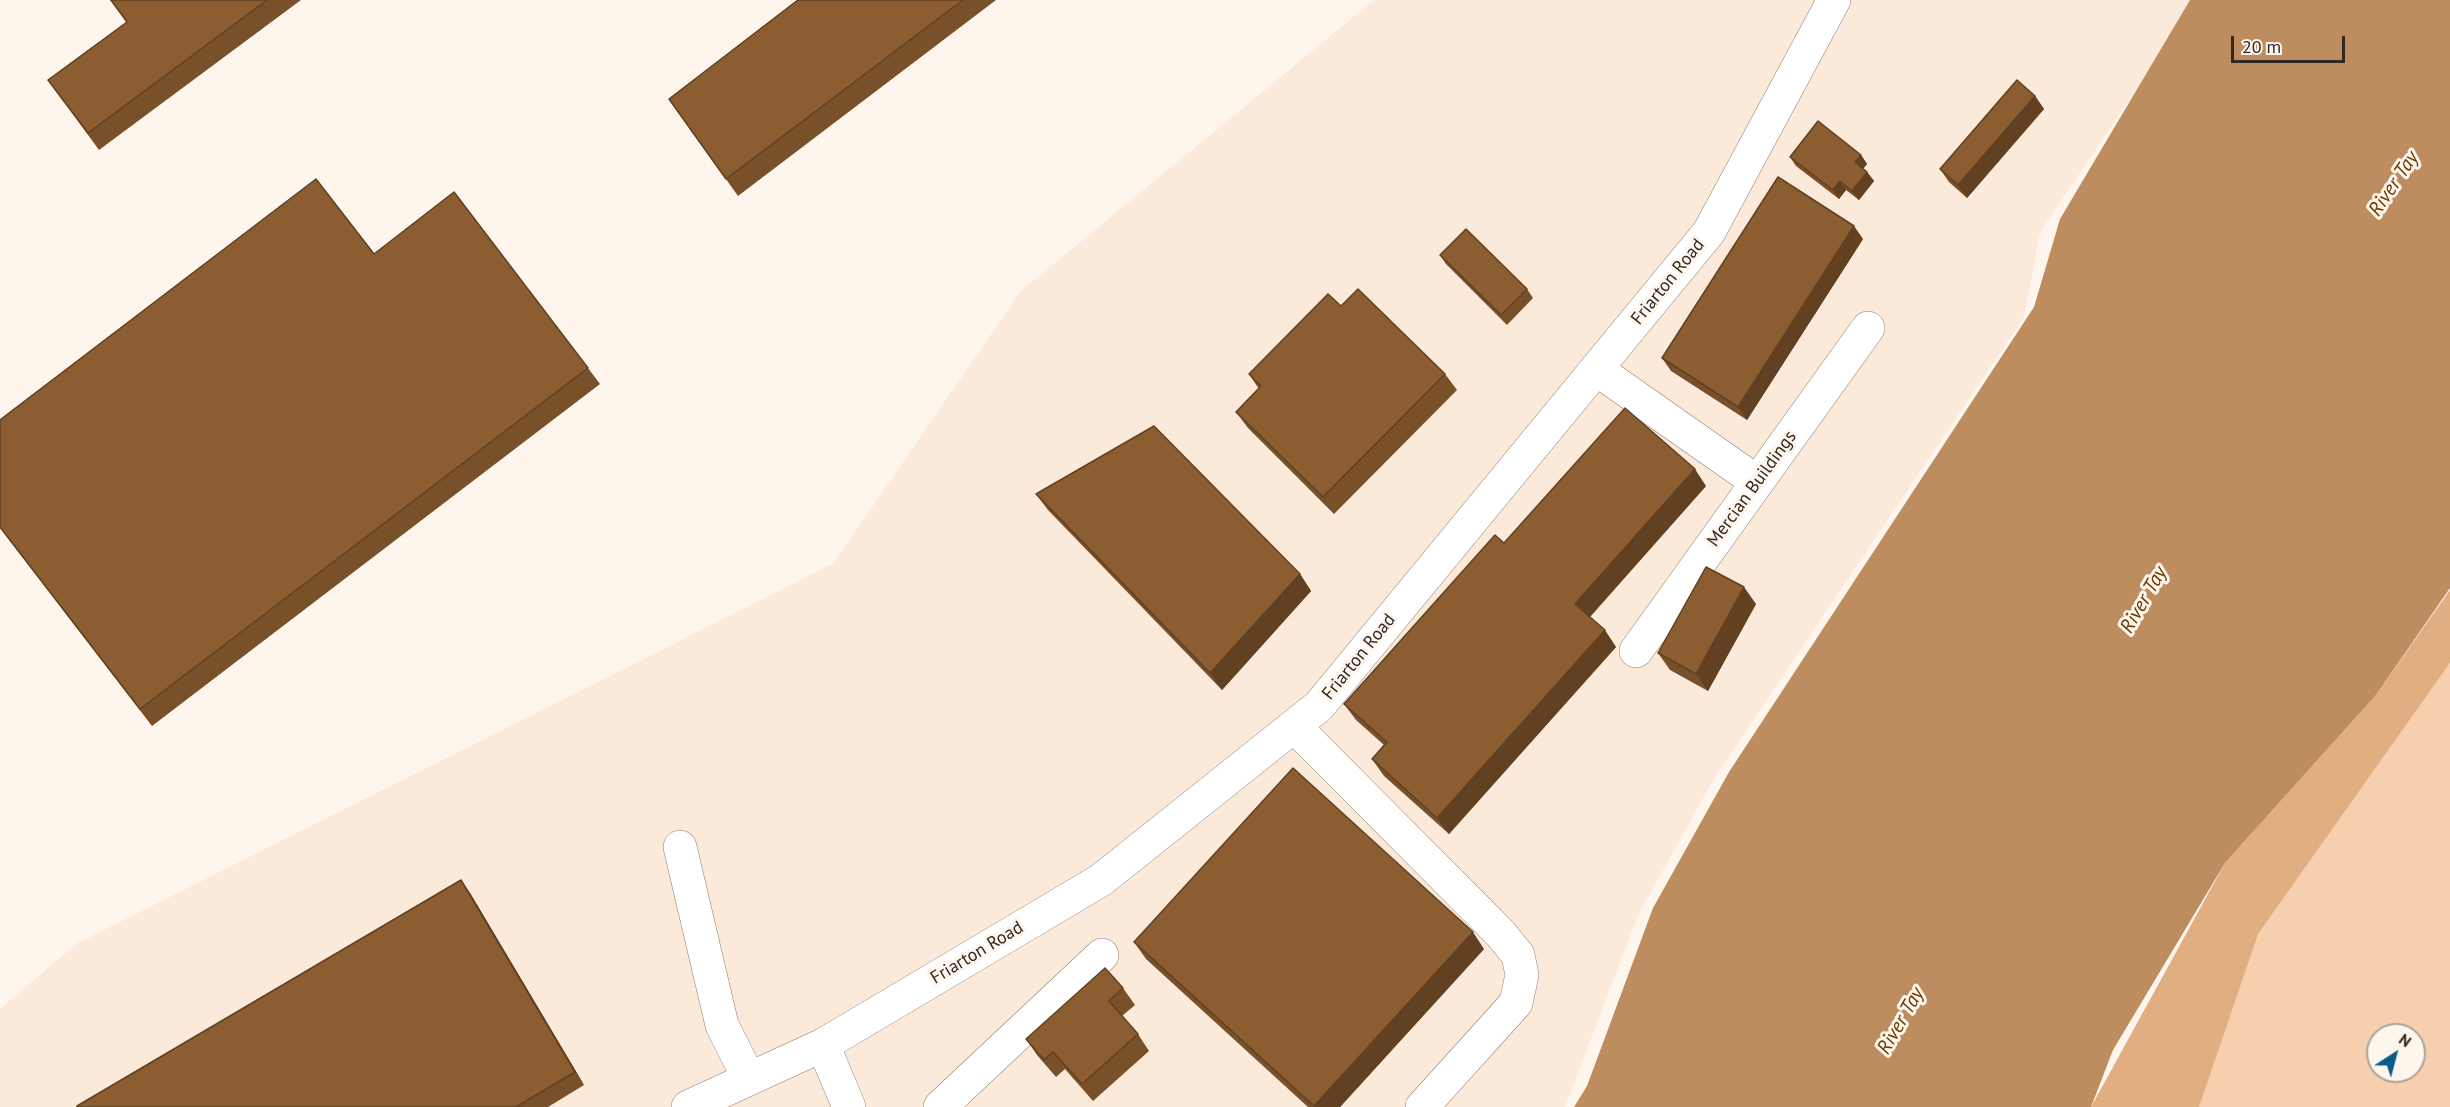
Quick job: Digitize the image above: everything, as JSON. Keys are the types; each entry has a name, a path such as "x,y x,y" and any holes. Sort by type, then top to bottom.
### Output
{"street":[{"name":"Friarton Road","path":"688,1107 823,1045 1101,880 1319,706 1709,232 1834,0"},
{"name":"Mercian Buildings","path":"1636,651 1868,328"},
{"path":"1596,369 1757,482"},
{"path":"1294,726 1500,933 1518,955 1522,975 1516,1003 1422,1107"},
{"path":"680,848 722,1025 749,1079"},
{"path":"940,1107 1102,955"},
{"path":"823,1045 849,1107"}],"shaded area":[{"path":"1374,0 2197,0 2040,232 2024,317 1715,777 1638,915 1565,1107 0,1107 0,1009 76,944 833,564 1021,291"},
{"path":"2450,590 2450,663 2258,934 2199,1107 2091,1107 2225,863 2376,695"},
{"path":"2450,663 2450,1107 2135,1107"}],"water":[{"name":"River Tay","path":"2190,0 2450,0 2450,588 2376,695 2225,863 2113,1050 2091,1107 1574,1107 1587,1086 1653,908 1729,772 2034,307 2060,219"}],"building":[{"path":"111,0 267,0 88,133 48,80 127,22"},
{"path":"798,0 963,0 726,179 669,99"},
{"path":"2017,80 2035,96 1958,185 1940,169"},
{"path":"1818,121 1861,155 1855,162 1867,172 1852,191 1840,181 1833,190 1790,157"},
{"path":"1778,177 1854,226 1738,407 1662,358"},
{"path":"316,179 374,254 454,192 588,368 140,709 0,527 0,420"},
{"path":"1466,229 1527,289 1501,315 1440,255"},
{"path":"1358,289 1445,374 1323,497 1236,412 1261,386 1249,374 1328,294 1341,306"},
{"path":"1625,408 1695,469 1575,604 1605,630 1437,818 1372,759 1387,742 1344,704 1495,535 1504,543"},
{"path":"1154,426 1300,574 1210,673 1036,494"},
{"path":"1706,567 1744,587 1696,674 1658,653"},
{"path":"1293,768 1473,932 1314,1106 1134,942"},
{"path":"461,880 575,1072 516,1107 77,1107 77,1106"},
{"path":"1105,968 1123,988 1109,1001 1138,1034 1082,1084 1053,1052 1044,1060 1026,1039"}]}
